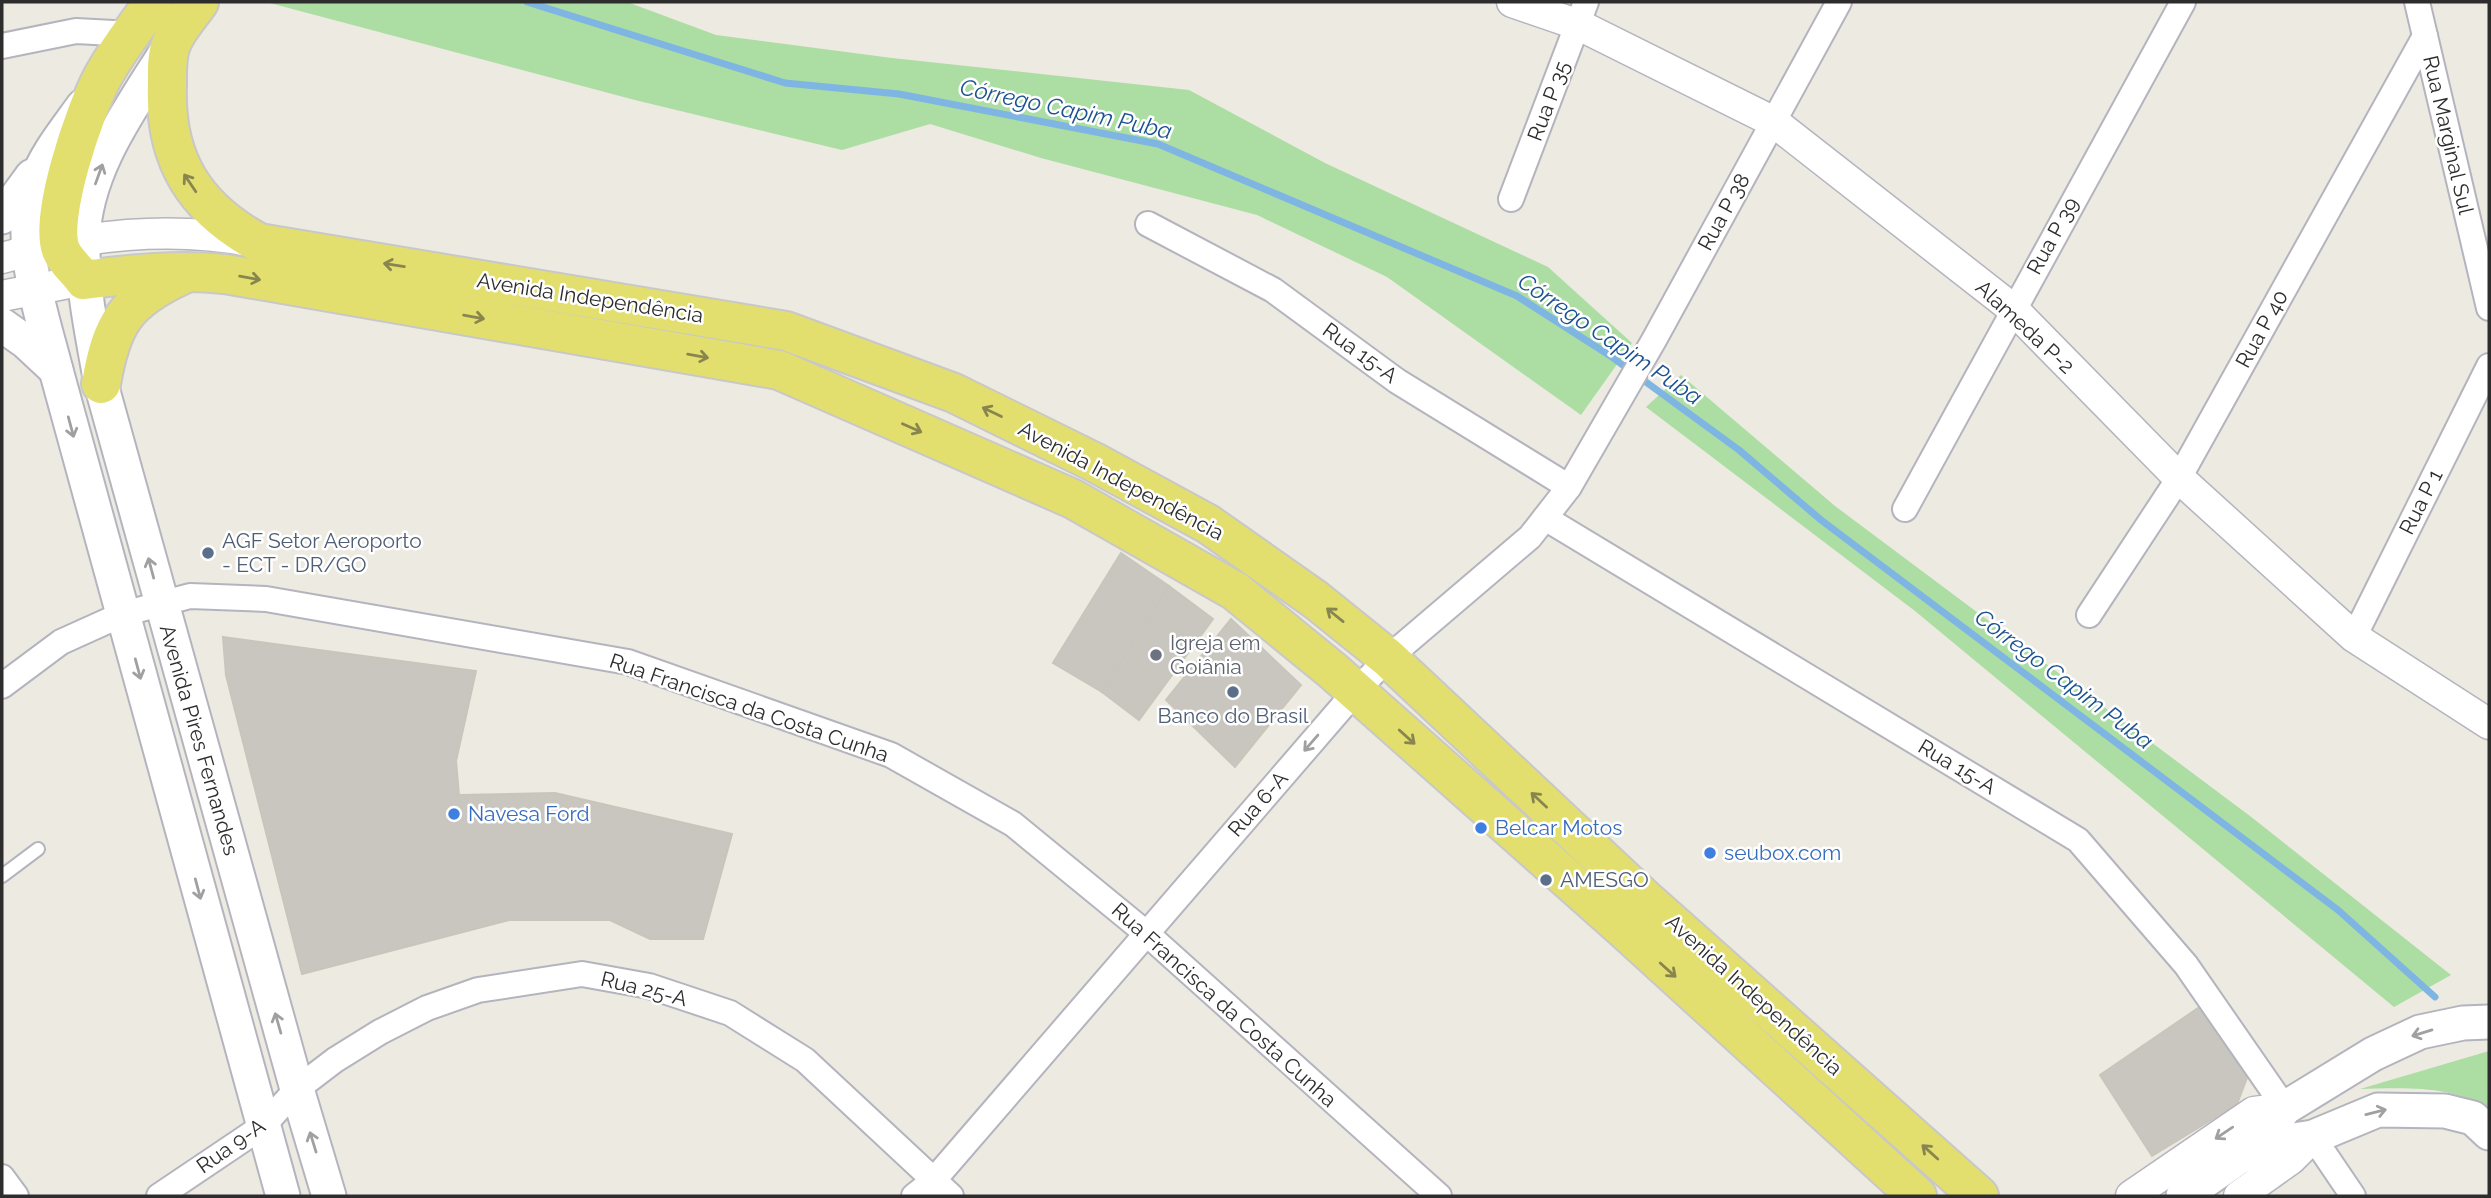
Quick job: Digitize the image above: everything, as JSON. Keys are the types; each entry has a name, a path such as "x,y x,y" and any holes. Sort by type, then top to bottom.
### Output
{"main road":[{"path":"2,217 145,15"},
{"path":"43,248 92,195 104,158 119,129 185,23"},
{"path":"185,23 167,81 167,108 174,150 183,173 209,208 236,230 259,243"},
{"path":"36,289 43,248 59,215 64,182 102,79"},
{"path":"50,152 31,195 28,226 43,248 63,253 84,280"},
{"name":"Avenida Independência","path":"259,243 786,331 954,393 1105,468 1208,524 1316,600 1388,657 1636,916 1917,1196"},
{"path":"101,384 110,341 126,313 154,289 190,271"},
{"name":"Avenida Independência","path":"84,280 190,271 225,274 779,370 1073,499 1235,591 1356,691 1462,789 1636,916 1979,1196"},
{"name":"Avenida Pires Fernandes","path":"84,280 101,384 297,1089 330,1196"},
{"name":"Avenida Pires Fernandes","path":"36,289 55,370 283,1196"},
{"path":"2,325 26,342 55,370"},
{"path":"779,370 786,331"},
{"path":"2183,1196 2238,1158 2268,1130 2285,1108 2373,1054 2420,1032 2463,1023 2489,1022"},
{"path":"2238,1158 2288,1141 2313,1137 2378,1110 2445,1111 2473,1118 2489,1133"}],"street":[{"name":"Alameda P-2","path":"1512,2 1582,13 1774,122 2013,309 2179,478 2354,637 2487,722"},
{"name":"Rua P 38","path":"1605,420 1654,340 1839,2"},
{"name":"Rua P 39","path":"1905,509 2183,2"},
{"name":"Rua Marginal Sul","path":"2417,2 2488,296"},
{"name":"Rua P 35","path":"1511,199 1582,13"},
{"path":"2,46 145,15"},
{"name":"Rua P 40","path":"2089,615 2179,478 2425,36"},
{"name":"Rua 15-A","path":"1148,224 1273,290 1398,381 1569,487"},
{"name":"Avenida Independência","path":"43,248 135,235 210,235 259,243"},
{"name":"Avenida Independência","path":"2,296 84,280"},
{"name":"Rua P 1","path":"2354,637 2489,366"},
{"name":"Rua 6-A","path":"933,1191 1146,933 1356,691 1388,657 1530,537 1569,487 1605,420"},
{"name":"Rua 15-A","path":"1545,518 2078,840 2186,965 2285,1108"},
{"name":"Rua Francisca da Costa Cunha","path":"2,685 61,642 123,614 190,596 266,599 628,662 891,755 1013,824 1146,933 1439,1196"},
{"name":"Rua 25-A","path":"297,1089 335,1060 380,1032 427,1009 478,990 582,974 649,986 730,1013 804,1060 933,1191"},
{"name":"Rua 9-A","path":"159,1196 263,1126 297,1089"},
{"path":"2131,1196 2254,1112 2285,1108"},
{"path":"2239,1196 2291,1159 2313,1137 2353,1196"},
{"path":"2,1177 16,1196"}],"lane":[{"path":"2,876 38,849"}],"green space":[{"path":"266,2 627,2 716,35 892,58 1189,90 1325,163 1548,267 1632,343 1581,415 1387,277 1257,215 1041,158 930,124 842,150 635,100"},
{"path":"1681,375 1835,506 2250,816 2451,975 2394,1007 1915,611 1646,407"},
{"path":"2489,1051 2489,1111 2476,1102 2445,1092 2410,1088 2360,1089"}],"building":[{"path":"1121,553 1169,586 1102,692 1053,663"},
{"name":"Igreja em Goiânia","path":"1169,586 1213,619 1139,720 1102,692"},
{"name":"Banco do Brasil","path":"1231,619 1301,685 1235,767 1166,700"},
{"name":"Navesa Ford","path":"223,637 476,671 456,761 459,795 555,793 732,834 703,939 650,939 610,920 509,920 302,974 226,675"},
{"path":"2204,1004 2248,1075 2237,1104 2152,1156 2100,1075"}],"waterway":[{"name":"Córrego Capim Puba","path":"527,2 785,83 899,94 1158,144 1517,296 1609,355 1739,450 1821,520 2338,910 2435,997"}],"place":[{"name":"AGF Setor Aeroporto - ECT - DR/GO","path":"208,553"},
{"name":"Igreja em Goiânia","path":"1156,655"},
{"name":"Banco do Brasil","path":"1233,692"},
{"name":"Navesa Ford","path":"454,814"},
{"name":"Belcar Motos","path":"1481,828"},
{"name":"seubox.com","path":"1710,853"},
{"name":"AMESGO","path":"1546,880"}]}
